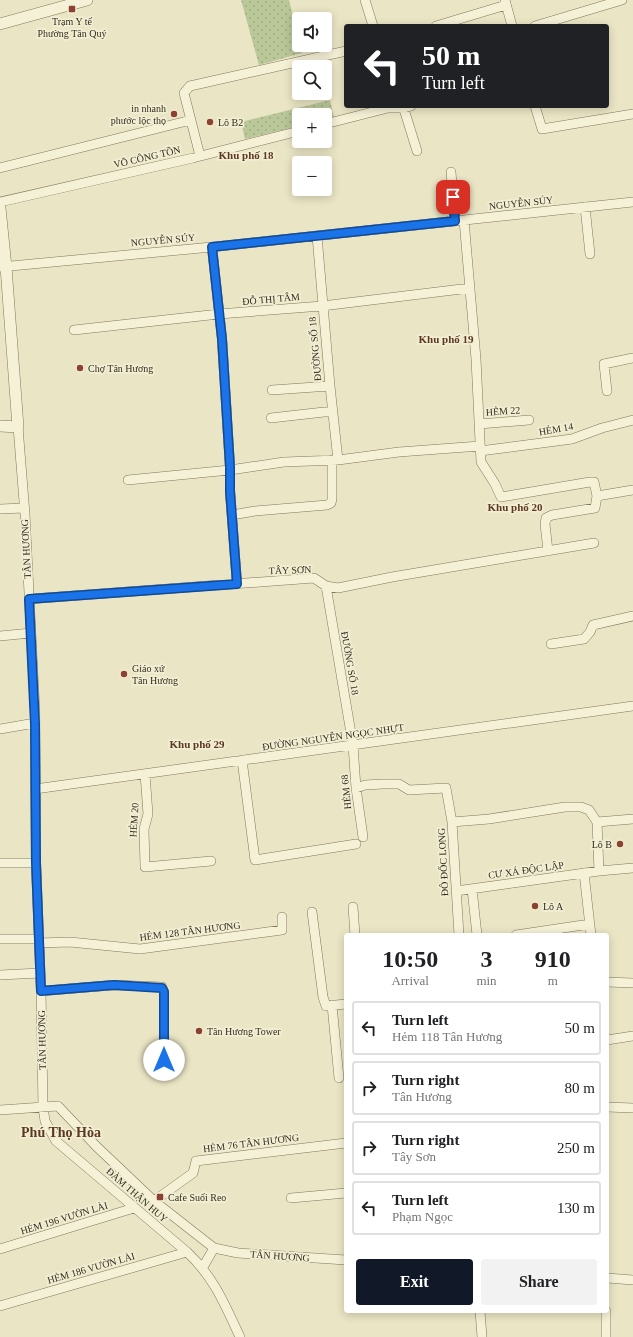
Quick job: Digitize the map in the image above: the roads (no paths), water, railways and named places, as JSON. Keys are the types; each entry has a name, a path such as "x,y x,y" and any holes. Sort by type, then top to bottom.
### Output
{"street":[{"path":"0,24 87,0"},
{"path":"365,0 371,24"},
{"path":"542,24 622,0"},
{"path":"442,24 505,2 511,24"},
{"path":"200,156 184,93 190,86 344,51"},
{"path":"332,122 388,108"},
{"path":"406,108 416,151"},
{"path":"536,108 542,129 633,114"},
{"path":"0,168 191,120"},
{"name":"VÕ CÔNG TỒN","path":"0,202 200,156 292,133"},
{"path":"451,172 470,288 476,359 481,462 495,484 501,497 594,482 597,496 595,508 552,515 546,518 545,524 548,551"},
{"name":"NGUYỄN SÚY","path":"3,267 212,247 633,202"},
{"path":"585,207 590,254"},
{"name":"TÂN HƯƠNG","path":"0,208 3,267 24,508 31,633 35,724 36,863 41,991 43,1107 58,1106 96,1146 154,1201 214,1248 238,1253 344,1260"},
{"name":"ĐƯỜNG SỐ 18","path":"232,515 255,511 327,505 331,503 335,460 333,411 322,306 317,236"},
{"path":"212,247 222,339 237,584"},
{"name":"ĐỖ THỊ TÂM","path":"74,330 219,314 322,306 470,288"},
{"path":"607,391 604,364 633,358"},
{"path":"272,390 330,386"},
{"path":"271,418 333,411"},
{"name":"HẺM 22","path":"479,424 529,420"},
{"name":"HẺM 14","path":"128,480 230,470 284,462 335,460 393,453 480,448 572,439 602,428 633,420"},
{"path":"0,426 18,427"},
{"path":"597,496 633,490"},
{"path":"0,509 24,508"},
{"name":"TÂY SƠN","path":"29,599 314,578 326,586 338,588 392,577 594,543"},
{"name":"ĐƯỜNG SỐ 18","path":"326,586 353,745"},
{"path":"551,644 584,639 590,632 593,625 633,616"},
{"path":"0,636 31,633"},
{"name":"ĐƯỜNG NGUYỄN NGỌC NHỰT","path":"35,789 633,706"},
{"path":"0,729 35,724"},
{"name":"HẺM 68","path":"353,745 356,788 362,837"},
{"path":"242,760 255,860 356,844"},
{"name":"HẺM 20","path":"145,774 148,814 144,829 145,868 211,861"},
{"name":"ĐÔ ĐỐC LONG","path":"356,788 365,785 383,784 400,784 409,790 446,788 452,822 459,933"},
{"path":"452,822 489,819 565,807 581,807 589,810 597,822 599,871"},
{"path":"597,822 633,819"},
{"path":"0,863 36,863"},
{"name":"CƯ XÁ ĐỘC LẬP","path":"456,891 599,871 633,868"},
{"path":"584,873 591,933"},
{"path":"472,889 477,933"},
{"path":"353,907 355,933"},
{"path":"312,912 323,997 326,1006 344,1004"},
{"name":"HẺM 128 TÂN HƯƠNG","path":"39,941 140,948 282,930 282,917"},
{"path":"529,933 590,924"},
{"path":"0,939 39,941"},
{"path":"0,975 40,973"},
{"path":"609,982 633,983"},
{"path":"41,991 114,985 162,988 164,992 164,1060"},
{"path":"332,1005 339,1078"},
{"path":"609,1040 633,1036"},
{"path":"0,1110 43,1107"},
{"name":"ĐÀM THẬN HUY","path":"43,1107 45,1121 56,1141 203,1267 217,1288 240,1337"},
{"path":"609,1107 633,1108"},
{"name":"HẺM 76 TÂN HƯƠNG","path":"154,1201 193,1173 196,1161 344,1143"},
{"path":"291,1198 344,1193"},
{"name":"HẺM 196 VƯỜN LÀI","path":"0,1248 134,1208"},
{"path":"203,1267 214,1248"},
{"name":"HẺM 186 VƯỜN LÀI","path":"0,1306 187,1252"},
{"path":"609,1278 633,1280"},
{"path":"480,1313 482,1337"},
{"path":"606,1313 606,1337"}],"place":[{"name":"Trạm Y tế Phường Tân Quý","path":"72,9"},
{"name":"in nhanh phước lộc thọ","path":"174,114"},
{"name":"Lô B2","path":"210,122"},
{"name":"Chợ Tân Hương","path":"80,368"},
{"name":"Giáo xứ Tân Hương","path":"124,674"},
{"name":"Lô B","path":"620,844"},
{"name":"Lô A","path":"535,906"},
{"name":"Tân Hương Tower","path":"199,1031"},
{"name":"Cafe Suối Reo","path":"160,1197"}],"district":[{"name":"Khu phố 18","path":"246,155"},
{"name":"Khu phố 19","path":"446,339"},
{"name":"Khu phố 20","path":"515,507"},
{"name":"Khu phố 29","path":"197,744"},
{"name":"Phú Thọ Hòa","path":"61,1132"}]}
